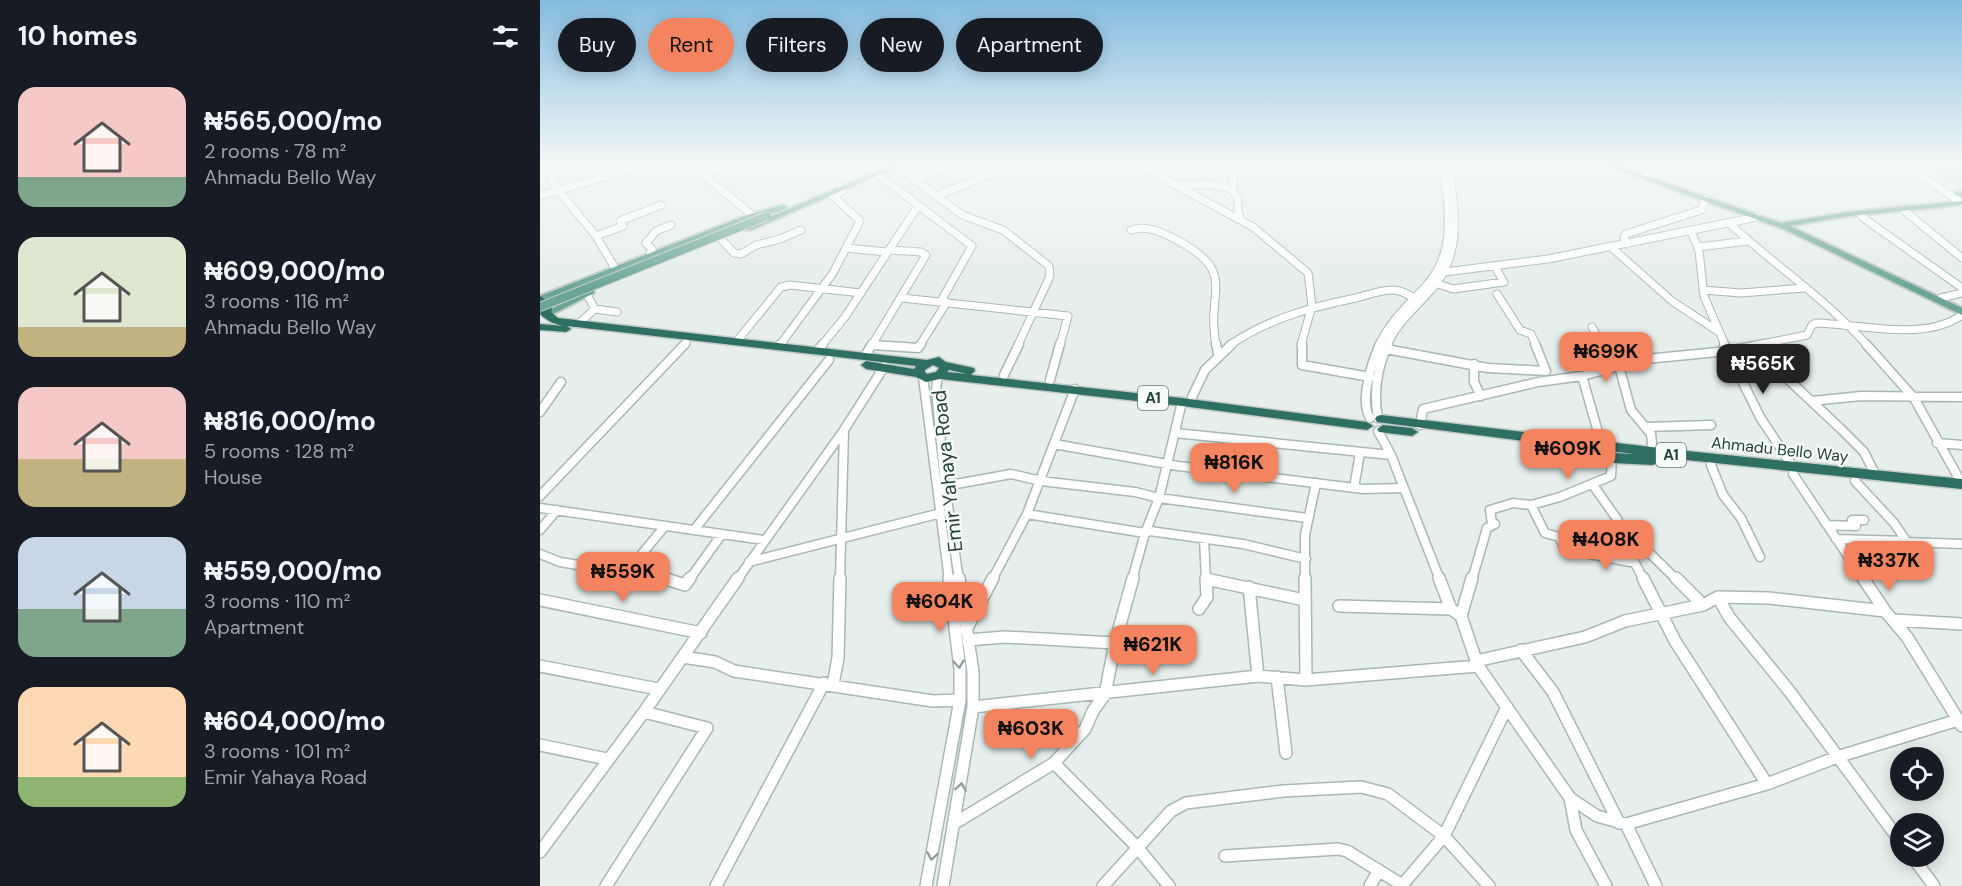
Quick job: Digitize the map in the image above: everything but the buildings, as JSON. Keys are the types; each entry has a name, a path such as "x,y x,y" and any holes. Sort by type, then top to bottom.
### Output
{"highway":[{"path":"540,299 549,305 542,313 555,321 926,363 939,361 941,372 921,375 884,367 829,360 540,327"},
{"path":"921,375 920,368 926,363"},
{"name":"A1","path":"941,372 957,369 1375,423"},
{"name":"A1","path":"941,372 1187,400"},
{"name":"Ahmadu Bello Way","path":"1375,423 1420,425 1602,446 1855,481 1962,491"},
{"name":"Ahmadu Bello Way","path":"1375,423 1612,458 1665,460 1962,484"}],"main road":[{"path":"542,313 792,206"},
{"path":"542,313 793,206"},
{"path":"1727,206 1787,225 1962,311"},
{"path":"1735,206 1787,225 1941,298 1962,311"},
{"path":"1787,225 1932,206"},
{"path":"1787,225 1946,206"},
{"path":"540,299 753,216 786,209"}],"street":[{"path":"572,206 596,236 616,270"},
{"path":"596,236 622,226 620,221 658,206"},
{"path":"741,206 753,216"},
{"path":"779,346 833,273 860,220 845,206"},
{"path":"817,351 861,293 918,206"},
{"path":"873,345 918,348 972,246 918,206"},
{"path":"952,206 972,220 1003,230 1049,266 1050,276 1004,375"},
{"path":"1215,206 1253,227 1308,273 1311,284 1311,309 1300,363 1370,377"},
{"path":"1239,206 1241,220"},
{"path":"1446,206 1448,242 1436,276 1398,315 1384,336 1370,377 1365,409 1392,455 1451,609"},
{"path":"1375,423 1376,395 1386,349 1400,323 1438,284 1453,252 1455,235 1453,206"},
{"path":"1627,244 1624,237 1626,234 1701,210 1703,206"},
{"path":"1906,212 1962,258"},
{"path":"1445,273 1495,267 1611,247 1757,217"},
{"path":"1862,217 1962,288"},
{"path":"1729,223 1851,327 1914,398 1937,443 1962,484"},
{"path":"653,255 650,252 652,249 646,243 656,231 671,225"},
{"path":"1131,230 1148,227 1192,246 1211,262 1217,272 1214,341 1218,353"},
{"path":"720,238 734,253 741,254 756,245 780,239 801,230"},
{"path":"1339,606 1451,609 1461,616 1477,663 1570,798 1582,808 1623,824 1767,784 1837,757 1960,723 1894,620 1885,611 1836,539 1760,417 1719,332 1703,290 1698,247 1691,231"},
{"path":"1698,247 1748,241"},
{"path":"1611,247 1672,301 1719,332"},
{"path":"846,248 921,252 926,255 865,356"},
{"path":"1438,284 1453,289 1504,282 1495,267"},
{"path":"737,341 781,287 790,285 861,293"},
{"path":"1703,290 1741,293 1804,288"},
{"path":"955,823 1015,789 1054,763 1085,729 1093,711 1105,694 1115,643 1145,533 1159,498 1174,433 1187,400 1218,353 1244,333 1311,309 1391,290 1401,291 1414,298"},
{"path":"586,293 595,309"},
{"path":"1941,298 1962,293"},
{"path":"1386,349 1522,371 1547,369 1531,334 1520,330 1497,294"},
{"path":"902,298 1033,313 1065,314 1069,318 1050,380"},
{"path":"578,324 595,309 617,312"},
{"path":"1420,425 1423,409 1538,382 1582,376 1646,359 1742,349 1807,335 1812,324 1851,327 1939,327 1957,321 1962,311"},
{"path":"1592,327 1617,366 1631,410 1651,434 1653,453"},
{"path":"540,496 686,343"},
{"path":"1742,349 1760,362 1779,370 1812,401 1860,447 1876,476"},
{"path":"694,530 829,360"},
{"path":"1474,364 1474,382 1481,396"},
{"path":"540,852 701,633 748,562 844,430 884,367"},
{"name":"Emir Yahaya Road","path":"941,372 936,390 945,486 973,672 973,707 943,886"},
{"name":"Emir Yahaya Road","path":"921,375 960,669 960,700 926,886"},
{"path":"1582,376 1602,446"},
{"path":"540,412 561,382"},
{"path":"1075,389 1027,514 967,635 1115,643"},
{"path":"1812,401 1861,396 1962,397"},
{"path":"1647,427 1674,424 1711,425"},
{"path":"716,886 829,683 838,658 843,538 844,430"},
{"path":"1174,433 1392,455"},
{"path":"1937,443 1962,445"},
{"path":"1054,444 1168,462 1191,468 1354,488 1384,490 1403,488"},
{"path":"1354,488 1359,453"},
{"path":"1461,616 1478,567 1485,534 1488,528 1495,524 1492,523 1490,510 1513,503 1531,505 1593,485 1611,476 1612,458"},
{"path":"1711,465 1723,495 1741,518 1760,557"},
{"path":"945,486 1011,474 1041,481 1135,492 1159,498 1308,518"},
{"path":"1855,481 1873,503 1888,515 1906,541"},
{"path":"1306,680 1304,600 1308,518 1316,483"},
{"path":"1593,485 1619,523 1703,605"},
{"path":"1531,505 1545,533 1559,537 1565,549 1630,562 1631,558"},
{"path":"540,508 764,540"},
{"path":"540,530 557,510"},
{"path":"748,562 941,513"},
{"path":"1027,514 1145,533 1150,531 1243,544 1306,559"},
{"path":"1827,525 1856,526 1852,520 1863,520"},
{"path":"1619,523 1631,558 1644,576 1651,597 1675,641 1767,784"},
{"path":"627,572 665,525"},
{"path":"540,554 560,562 655,576 685,585 722,534"},
{"path":"1199,609 1207,597 1204,539"},
{"path":"1836,539 1906,541 1912,544 1962,544"},
{"path":"1206,579 1304,600"},
{"path":"1249,587 1255,678"},
{"path":"1718,597 1730,617 1790,692 1890,828"},
{"path":"973,707 1105,694 1170,684 1277,677 1306,680 1477,663 1521,650 1586,638 1625,621 1703,605 1718,597 1769,598 1885,611"},
{"path":"540,600 701,633"},
{"path":"1894,620 1962,624"},
{"path":"1521,650 1542,681 1546,681 1550,687 1656,886"},
{"path":"683,657 715,662 734,671 829,683 933,701 960,700"},
{"path":"540,666 658,689"},
{"path":"1277,677 1286,753"},
{"path":"1058,701 1255,678"},
{"path":"1225,856 1338,849 1347,851 1404,885 1444,836 1507,707"},
{"path":"606,886 707,728 644,712"},
{"path":"540,745 607,759"},
{"path":"1054,763 1137,848 1169,886"},
{"path":"1103,886 1171,811 1186,803 1283,791 1361,787 1388,794 1444,836 1489,886"},
{"path":"1570,798 1576,830 1606,886"},
{"path":"1920,867 1934,886"},
{"path":"1370,886 1379,870"}]}
